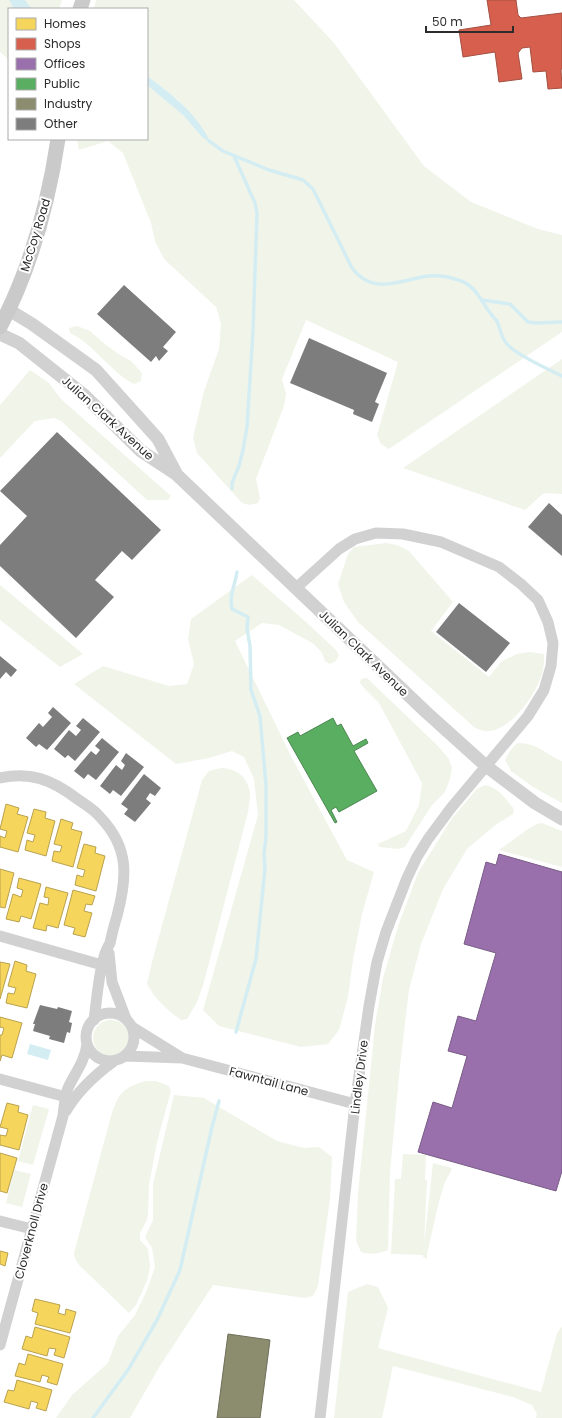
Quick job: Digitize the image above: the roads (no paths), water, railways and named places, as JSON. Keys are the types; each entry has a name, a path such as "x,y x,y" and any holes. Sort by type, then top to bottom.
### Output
{"main road":[{"name":"McCoy Road","path":"0,327 9,310 31,256 44,211 58,140"}],"street":[{"name":"Julian Clark Avenue","path":"9,310 32,324 96,370 158,439 176,474"},
{"name":"Julian Clark Avenue","path":"0,334 19,343 31,352 83,394 141,451 176,474 426,712 486,766 529,799 562,819"},
{"name":"Lindley Drive","path":"296,588 339,549 355,539 376,533 403,534 441,542 499,567 521,584 538,600 548,622 553,643 551,666 544,690 528,716 451,808 428,839 407,878 396,903 377,962 355,1104 320,1418"},
{"path":"0,778 12,775 39,778 66,790 100,816 110,828 118,843 123,859 125,874 123,892 102,965 94,1020"},
{"path":"0,936 102,965"},
{"path":"109,943 112,982 134,1035 134,1043 125,1056 114,1061 103,1060 96,1057 90,1051 86,1036 88,1028 98,1017 105,1014 113,1014 121,1016 129,1023"},
{"name":"Fawntail Lane","path":"129,1023 182,1058"},
{"name":"Cloverknoll Drive","path":"0,1345 63,1116 68,1089 84,1058 87,1044"},
{"name":"Fawntail Lane","path":"125,1056 182,1058 355,1104"},
{"name":"Cloverknoll Drive","path":"63,1116 77,1094 114,1061"},
{"path":"0,1079 66,1097"},
{"path":"0,1221 32,1229"}],"water":[{"path":"9,0 25,0 30,7 33,8 13,8"},
{"path":"148,77 184,106 199,123 211,143 202,137 183,115 148,86"},
{"path":"30,1044 51,1050 48,1060 27,1054"}],"waterway":[{"path":"209,141 223,151 269,170 303,180 313,189 352,268 360,277 369,282 378,284 397,283 428,276 449,277 466,283 475,291 497,321 503,339 511,348 533,362 562,376"},
{"path":"232,489 232,483 239,466 243,450 247,427 253,331 257,213 255,203 234,156"},
{"path":"482,300 510,304 528,322 562,322"},
{"path":"236,1032 256,959 265,868 264,854 266,837 266,785 260,716 251,690 250,646 247,628 248,617 232,609 231,604 237,572"},
{"path":"93,1418 128,1370 157,1320 180,1270 219,1101"}]}
